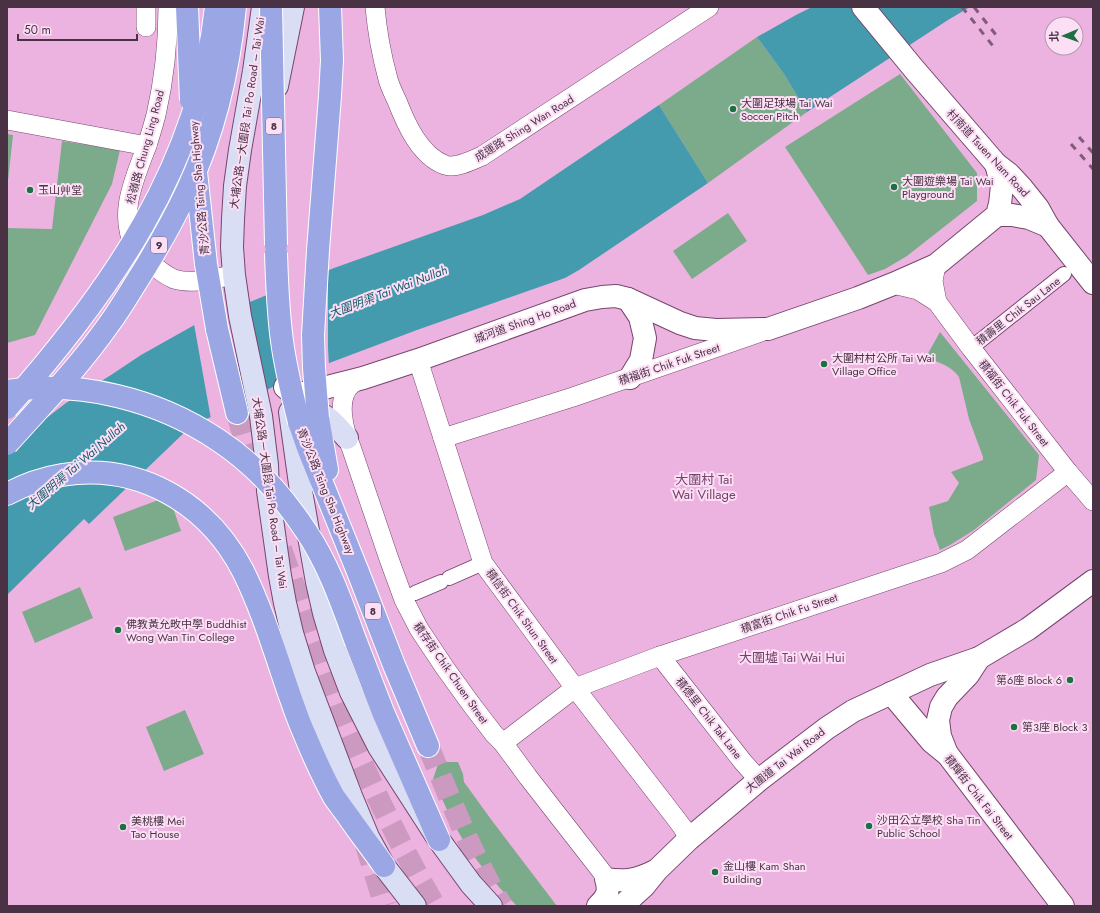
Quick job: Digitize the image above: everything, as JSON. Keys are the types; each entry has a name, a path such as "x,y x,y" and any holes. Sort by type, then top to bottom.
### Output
{"highway":[{"name":"青沙公路 Tsing Sha Highway","path":"187,7 194,144 206,264 218,335 237,413"},
{"name":"9","path":"7,408 41,369 87,311 116,269 152,211 169,176 197,100 211,48 216,7"},
{"name":"9","path":"7,444 78,364 109,324 155,251 174,217 199,162 214,120 228,57 235,7"},
{"name":"青沙公路 Tsing Sha Highway","path":"271,7 275,143 276,266 280,327 287,370 299,422 308,448 334,509 397,672 428,746"},
{"path":"330,7 332,60 313,318 313,350 318,418 334,509"},
{"path":"7,391 62,388 90,391 139,402 169,413 219,440 267,481 296,516 307,532 327,568 381,706 438,840"},
{"path":"7,494 18,488 47,478 75,473 90,472 118,475 133,478 164,490 179,499 208,523 233,553 243,571 264,621 303,732 317,763 335,797 384,866"}],"main road":[{"name":"大埔公路－大圍段 Tai Po Road – Tai Wai","path":"263,7 235,186 232,247 240,316 258,400 265,445 268,491 280,576 292,633 304,672 351,796 368,837 384,866 415,906"},
{"path":"293,7 276,89 271,124 267,237 276,335 293,430 301,491 324,614 335,650 351,692 379,747 438,840 491,906"},
{"path":"293,430 296,420 301,415 316,413 327,417 347,438"},
{"path":"280,576 288,607 308,668 314,680 318,684 325,686 332,684 336,679 337,666 335,650"}],"street":[{"path":"146,7 146,27"},
{"name":"松嶺路 Chung Ling Road","path":"168,7 168,30 164,77 156,115 147,146 131,189 127,215 129,233 136,250 156,269 174,279 190,282 235,280"},
{"name":"成運路 Shing Wan Road","path":"375,7 388,80 403,116 410,131 430,157 446,166 464,164 482,156 709,7"},
{"name":"村南道 Tsuen Nam Road","path":"863,7 996,164 1009,174 1022,188 1038,208 1048,226 1093,283"},
{"path":"7,120 147,146"},
{"path":"936,265 997,215 1002,186 996,164"},
{"path":"997,215 1012,215 1029,218 1048,226"},
{"name":"積福街 Chik Fuk Street","path":"444,438 630,378 858,298 936,265"},
{"name":"積福街 Chik Fuk Street","path":"936,265 933,281 937,302"},
{"name":"積壽里 Chik Sau Lane","path":"971,348 1064,274"},
{"name":"積福街 Chik Fuk Street","path":"893,284 918,290 937,302 1068,472 1093,501"},
{"name":"城河道 Shing Ho Road","path":"285,387 291,392 304,394 363,378 418,360 585,300 602,297 616,296 628,299 680,323 695,328 716,330 768,329"},
{"path":"628,299 640,317 645,338 641,360 630,378"},
{"name":"積信街 Chik Shun Street","path":"418,360 483,564 575,688 674,816 689,839"},
{"name":"積存街 Chik Chuen Street","path":"363,378 351,384 345,392 342,403 347,438 389,559 411,615 445,668 494,734 504,743 528,778 606,879"},
{"name":"積富街 Chik Fu Street","path":"504,743 575,688 660,656 941,563 967,550 1068,472"},
{"path":"415,593 483,564"},
{"name":"大圍道 Tai Wai Road","path":"622,906 644,886 656,870 689,839 759,780 827,728 853,711 891,693 930,675 978,658 1028,629 1093,581"},
{"name":"積德里 Chik Tak Lane","path":"660,656 738,756 759,780"},
{"name":"大圍道 Tai Wai Road","path":"948,755 940,736 938,720 941,707 952,692 968,675 978,658"},
{"name":"積輝街 Chik Fai Street","path":"891,693 932,742 948,755 1063,906"},
{"path":"598,906 605,899 607,893 608,885 606,879 623,881 633,880 656,870"}],"shaded area":[{"name":"大圍足球場 Tai Wai Soccer Pitch","path":"757,37 784,74 807,112 708,183 659,105"},
{"name":"大圍遊樂場 Tai Wai Playground","path":"900,74 977,173 977,201 907,256 885,269 868,275 785,147"},
{"path":"7,134 13,135 7,190"},
{"path":"62,141 120,150 112,184 35,335 7,343 7,228 52,229"},
{"path":"728,213 747,241 692,279 673,251"},
{"path":"940,332 1039,455 1036,480 974,530 940,550 934,534 929,507 948,501 959,483 951,472 983,460 983,457 969,419 959,377 948,367 926,357"},
{"path":"169,496 181,531 125,551 113,517"},
{"path":"80,587 93,618 35,643 22,612"},
{"path":"185,710 204,754 164,771 146,727"},
{"path":"439,762 458,762 463,774 464,782 557,906 517,906 488,875 461,837 433,779"}],"water":[{"path":"812,7 970,7 807,112 784,74 757,37"},
{"name":"大圍明渠 Tai Wai Nullah","path":"659,105 708,183 565,278 417,330 292,377 230,409 204,420 187,430 89,524 84,519 7,595 7,453 36,426 66,403 141,355 198,323 334,268 483,215 520,199"}],"pier":[{"path":"328,268 329,366 293,379 267,293"},
{"path":"232,307 255,399 211,419 194,324"}],"tunnel":[{"path":"237,413 255,475"},
{"path":"281,549 309,629 349,734 396,834 435,906"},
{"path":"428,746 471,848 502,906"},
{"path":"365,842 385,906"}],"railway":[{"path":"962,7 993,46"},
{"path":"974,7 1000,40"},
{"path":"1079,137 1093,153"},
{"path":"1071,144 1093,169"}],"place":[{"name":"大圍足球場 Tai Wai Soccer Pitch","path":"733,109"},
{"name":"大圍遊樂場 Tai Wai Playground","path":"894,187"},
{"name":"玉山艸堂","path":"30,190"},
{"name":"大圍村村公所 Tai Wai Village Office","path":"824,364"},
{"name":"佛教黃允畋中學 Buddhist Wong Wan Tin College","path":"118,630"},
{"name":"第6座 Block 6","path":"1070,680"},
{"name":"第3座 Block 3","path":"1014,727"},
{"name":"沙田公立學校 Sha Tin Public School","path":"869,826"},
{"name":"美桃樓 Mei Tao House","path":"123,827"},
{"name":"金山樓 Kam Shan Building","path":"715,872"}],"district":[{"name":"大圍村 Tai Wai Village","path":"704,486"},
{"name":"大圍墟 Tai Wai Hui","path":"792,657"}]}
